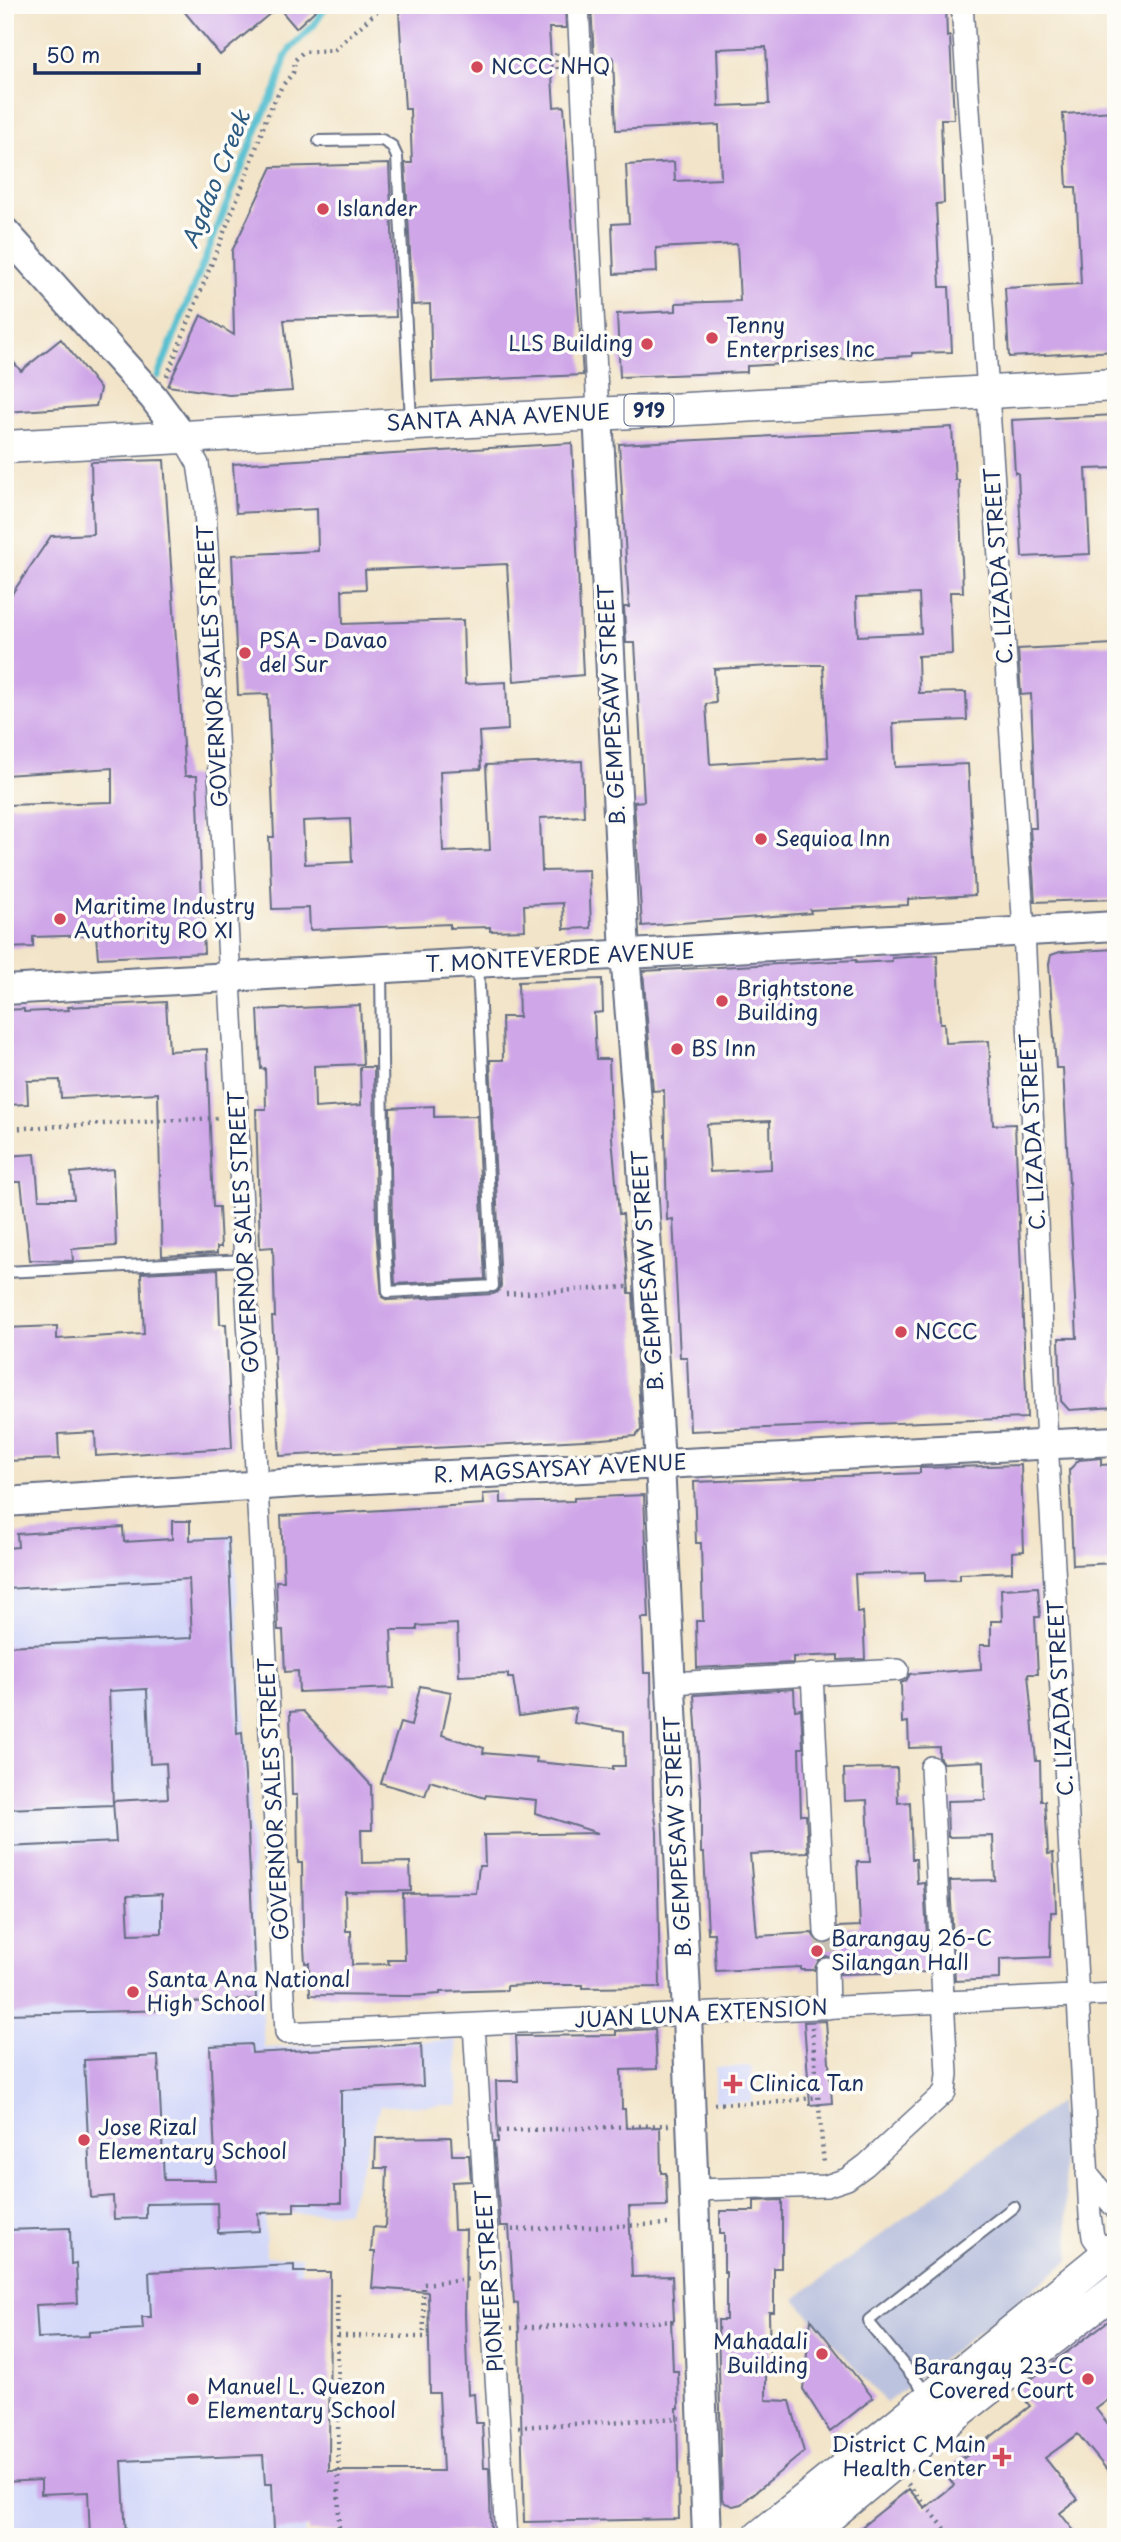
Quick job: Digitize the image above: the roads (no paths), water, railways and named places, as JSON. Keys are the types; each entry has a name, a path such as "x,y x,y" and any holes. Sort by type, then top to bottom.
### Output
{"main road":[{"name":"SANTA ANA AVENUE","path":"5,447 1116,385"},
{"path":"759,2537 1111,2251"},
{"path":"804,2537 891,2464 1116,2289"}],"street":[{"name":"B. GEMPESAW STREET","path":"578,5 625,954 660,1464 687,2015 707,2537"},
{"name":"C. LIZADA STREET","path":"962,5 1024,931 1087,2174 1093,2237 1111,2251"},
{"path":"5,232 153,397 182,436"},
{"name":"GOVERNOR SALES STREET","path":"182,436 198,464 205,510 286,2034"},
{"name":"T. MONTEVERDE AVENUE","path":"5,990 1116,926"},
{"name":"R. MAGSAYSAY AVENUE","path":"5,1502 258,1486 1116,1441"},
{"path":"671,1683 898,1670"},
{"path":"812,1674 825,1933"},
{"path":"694,2190 826,2186 846,2179 866,2165 945,2092 947,2074 931,1767"},
{"path":"819,2008 827,1969"},
{"name":"JUAN LUNA EXTENSION","path":"286,2034 1116,1994"},
{"name":"PIONEER STREET","path":"474,2025 506,2537"},
{"path":"1087,2174 1116,2209"}],"lane":[{"path":"319,141 382,140 392,146 397,157 411,423"},
{"path":"381,968 384,1227 388,1292 493,1286 478,963"},
{"path":"5,1272 245,1260"},
{"path":"930,2396 869,2320 1014,2207"}],"waterway":[{"name":"Agdao Creek","path":"158,376 260,121 276,89 285,58 327,5"}],"tunnel":[{"path":"825,1932 827,1969"}],"place":[{"name":"NCCC NHQ","path":"477,67"},
{"name":"Islander","path":"323,209"},
{"name":"Tenny Enterprises Inc","path":"712,338"},
{"name":"LLS Building","path":"647,344"},
{"name":"PSA - Davao del Sur","path":"245,653"},
{"name":"Sequioa Inn","path":"761,839"},
{"name":"Maritime Industry Authority RO XI","path":"60,919"},
{"name":"Brightstone Building","path":"722,1001"},
{"name":"BS Inn","path":"677,1049"},
{"name":"NCCC","path":"901,1332"},
{"name":"Barangay 26-C Silangan Hall","path":"817,1951"},
{"name":"Santa Ana National High School","path":"133,1992"},
{"name":"Clinica Tan","path":"733,2084"},
{"name":"Jose Rizal Elementary School","path":"84,2140"},
{"name":"Mahadali Building","path":"822,2354"},
{"name":"Barangay 23-C Covered Court","path":"1088,2379"},
{"name":"Manuel L. Quezon Elementary School","path":"193,2399"},
{"name":"District C Main Health Center","path":"1002,2457"}]}
